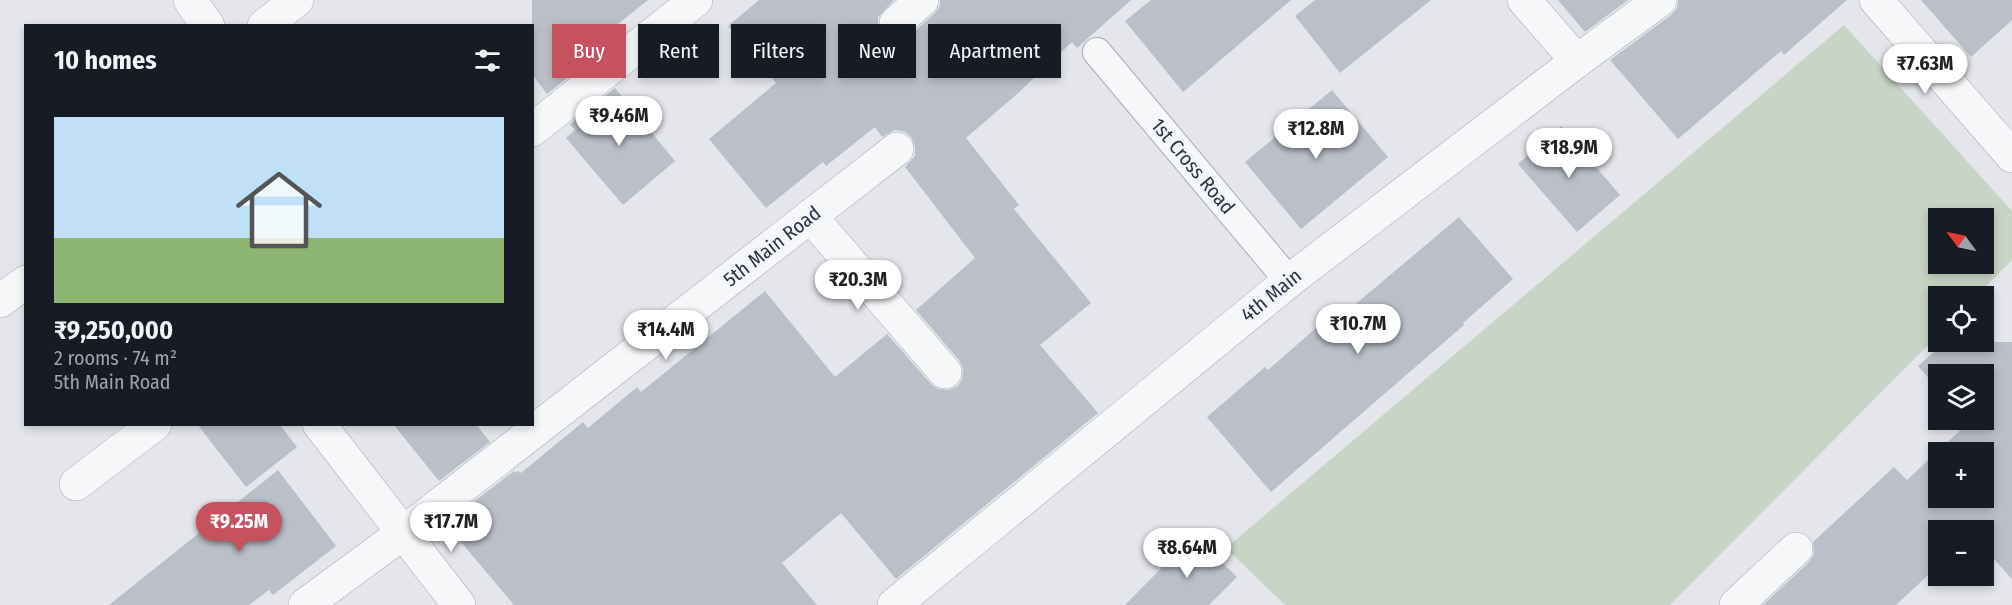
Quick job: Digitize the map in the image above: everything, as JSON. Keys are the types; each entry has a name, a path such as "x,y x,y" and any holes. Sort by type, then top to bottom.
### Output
{"street":[{"path":"190,0 207,24"},
{"path":"267,24 297,0"},
{"path":"534,127 696,0"},
{"path":"896,22 922,0"},
{"path":"1524,0 1577,61"},
{"name":"4th Main","path":"894,605 1289,281 1660,0"},
{"path":"1876,0 2012,156"},
{"name":"5th Main Road","path":"305,605 403,533 897,149"},
{"path":"810,216 945,372"},
{"path":"0,301 24,283"},
{"path":"76,484 152,426"},
{"path":"321,426 459,605"},
{"path":"1736,605 1796,549"}],"lane":[{"name":"1st Cross Road","path":"1096,52 1289,281"}],"green space":[{"path":"1844,25 2012,211 2012,260 1986,286 1928,286 1928,345 1670,605 1285,605 1226,548"}],"building":[{"path":"532,0 648,0 618,24 552,24 552,78 567,78 547,94 534,77 534,24 532,24"},
{"path":"759,0 894,0 878,17 878,24 838,24 838,78 916,78 916,30 934,14 940,6 940,0 1131,0 1077,48 1072,42 1061,52 1061,24 928,24 928,78 1034,78 966,138 1019,205 1014,209 1091,303 1040,345 1098,413 896,579 841,513 782,563 817,605 514,605 450,529 467,515 463,510 514,471 521,473 583,422 588,428 637,387 641,392 765,291 835,377 887,334 938,389 949,390 958,386 962,379 963,369 959,360 916,310 975,258 905,167 915,156 915,146 911,137 905,132 895,130 882,137 875,127 826,166 823,162 766,208 709,139 776,83 772,78 826,78 826,24 731,24 731,30 728,26"},
{"path":"1151,0 1291,0 1183,92 1125,21"},
{"path":"1315,0 1431,0 1340,73 1295,16"},
{"path":"1558,0 1628,0 1585,32"},
{"path":"1678,0 1847,0 1784,55 1781,51 1678,139 1610,60 1671,15 1677,8"},
{"path":"1921,0 2012,0 2012,20 1971,57"},
{"path":"615,88 675,161 623,205 566,138 575,130 570,124"},
{"path":"1332,90 1388,157 1301,229 1245,162"},
{"path":"1561,126 1620,195 1577,232 1518,164"},
{"path":"1459,217 1513,279 1463,323 1464,325 1271,492 1207,417 1265,367 1268,370 1340,307 1345,313"},
{"path":"1994,342 2012,342 2012,579 1994,559 1994,520 1928,520 1928,575 1896,605 1763,605 1809,562 1814,554 1813,542 1894,467 1907,480 1928,460 1928,508 1994,508 1994,442 1948,442 1961,430 1994,430 1994,364 1928,364 1928,378 1918,366 1934,352 1994,352"},
{"path":"199,426 281,426 297,447 246,487"},
{"path":"395,426 478,426 490,442 439,481"},
{"path":"278,470 336,546 273,595 269,590 249,605 109,605"},
{"path":"1194,535 1237,577 1209,605 1125,605"}]}
